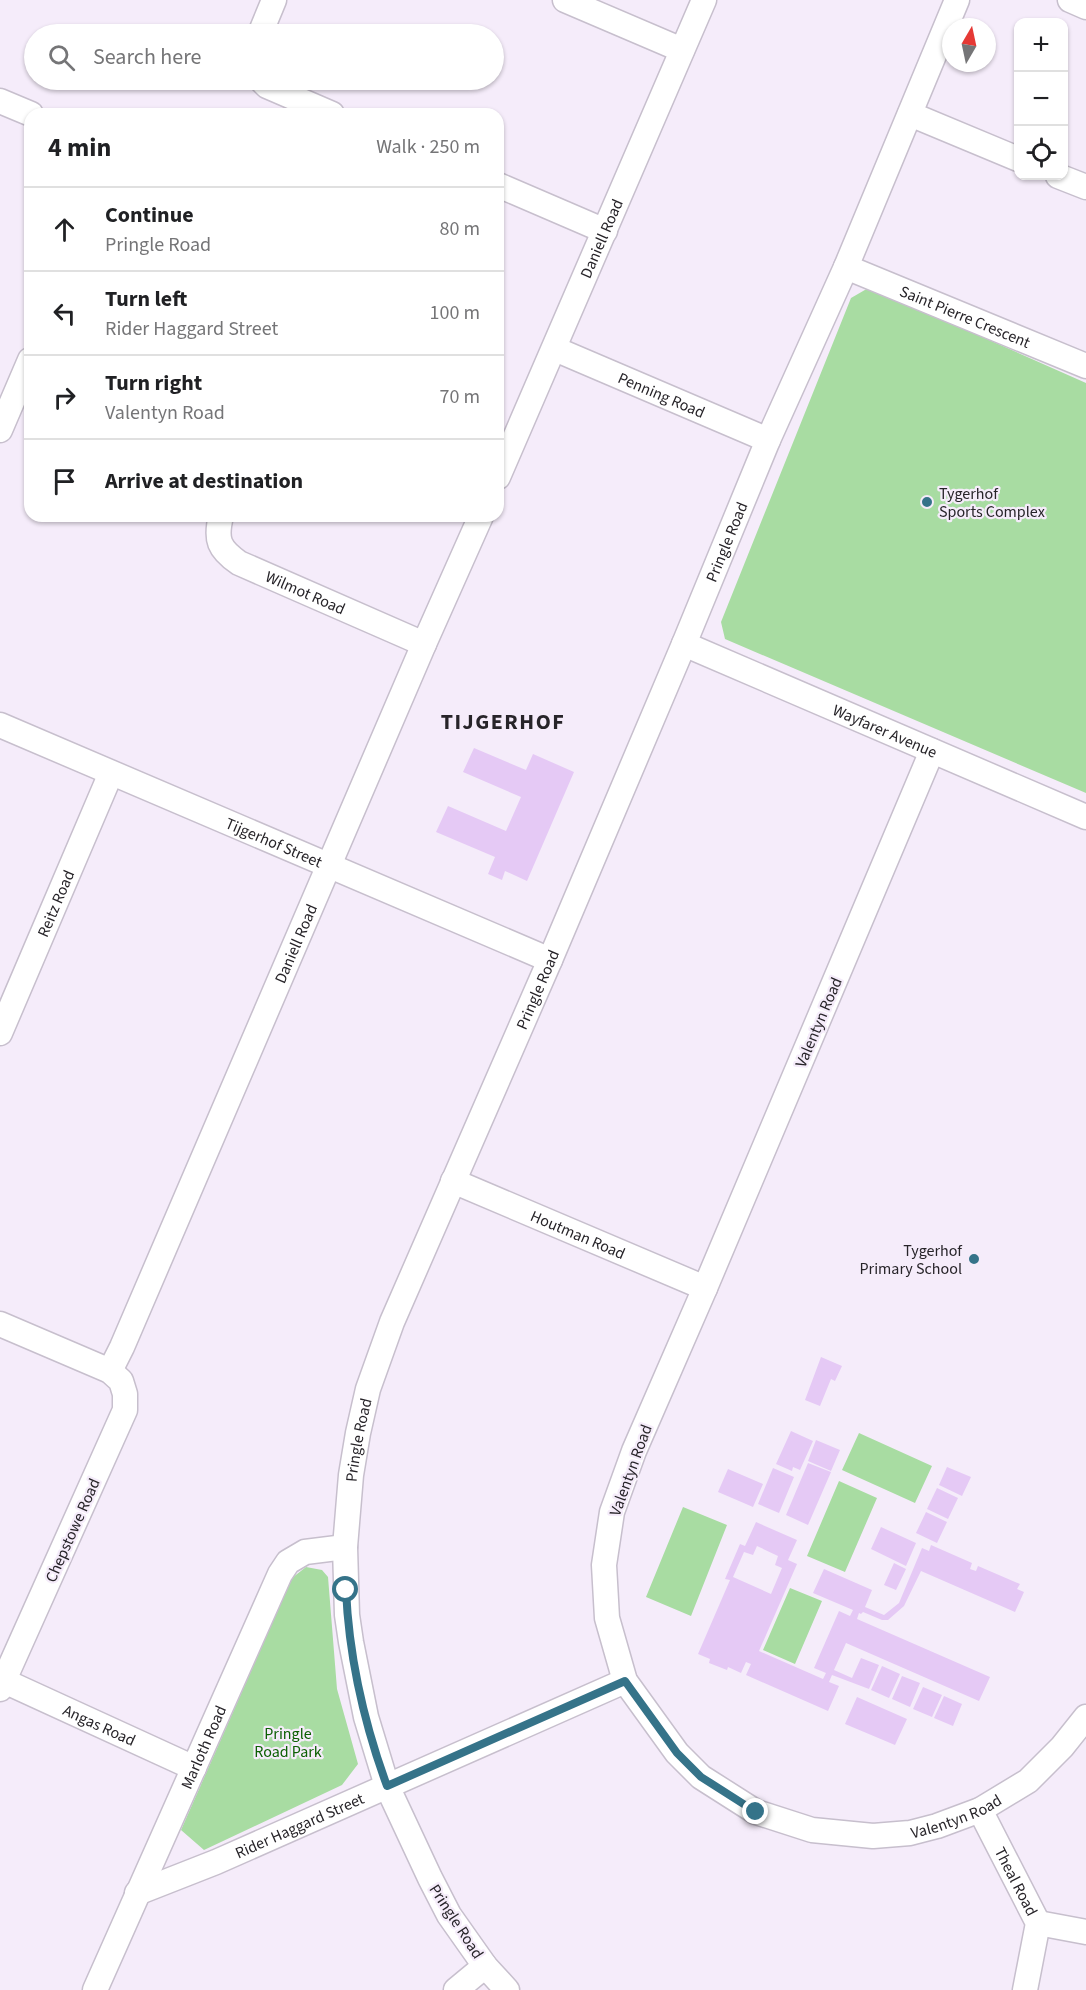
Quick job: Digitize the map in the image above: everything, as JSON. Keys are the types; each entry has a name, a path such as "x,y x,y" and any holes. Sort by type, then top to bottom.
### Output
{"street":[{"path":"264,24 274,0"},
{"path":"565,0 682,50"},
{"name":"Daniell Road","path":"504,464 704,0"},
{"name":"Pringle Road","path":"507,1990 486,1966 449,1915 430,1878 387,1786 374,1747 355,1671 347,1615 345,1547 351,1475 368,1389 392,1322 550,960 768,440 846,267 957,0"},
{"path":"1070,0 1086,7"},
{"path":"276,90 318,108"},
{"path":"0,101 24,111"},
{"path":"910,114 1014,157"},
{"path":"1068,180 1086,187"},
{"path":"504,188 605,231"},
{"name":"Saint Pierre Crescent","path":"846,267 1086,366"},
{"name":"Penning Road","path":"555,349 768,440"},
{"path":"0,430 24,374"},
{"name":"Wilmot Road","path":"219,522 217,530 219,542 227,555 238,563 424,644"},
{"name":"Daniell Road","path":"110,1371 478,522"},
{"name":"Wayfarer Avenue","path":"684,644 1086,817"},
{"name":"Tijgerhof Street","path":"0,725 550,960"},
{"name":"Valentyn Road","path":"932,752 634,1451 612,1512 604,1565 607,1618 625,1681 677,1753 701,1777 756,1812 812,1830 873,1836 910,1833 980,1810 1028,1781 1062,1747 1086,1717"},
{"name":"Reitz Road","path":"0,1033 111,773"},
{"name":"Houtman Road","path":"453,1181 705,1288"},
{"path":"0,1324 110,1371"},
{"name":"Chepstowe Road","path":"2,1685 125,1410 125,1394 121,1382 110,1371"},
{"name":"Marloth Road","path":"95,1990 272,1591 288,1562 305,1552 345,1547"},
{"name":"Rider Haggard Street","path":"137,1893 216,1862 625,1681"},
{"name":"Angas Road","path":"2,1685 194,1768"},
{"name":"Theal Road","path":"980,1810 1038,1923 1025,1990"},
{"path":"1038,1923 1086,1932"},
{"path":"456,1990 486,1966"}],"green space":[{"name":"Tygerhof Sports Complex","path":"870,287 1086,383 1086,793 725,639 721,622 851,298"},
{"path":"859,1433 932,1466 915,1503 842,1470"},
{"path":"839,1481 877,1498 845,1572 807,1556"},
{"path":"683,1507 727,1525 691,1616 646,1597"},
{"name":"Pringle Road Park","path":"306,1567 322,1570 328,1577 337,1689 358,1764 342,1785 204,1850 181,1830 292,1578"},
{"path":"790,1588 822,1601 795,1664 763,1650"}],"building":[{"path":"474,748 526,770 533,754 574,772 527,881 505,871 502,880 488,874 495,857 436,832 448,806 506,831 521,797 463,772"},
{"path":"821,1357 842,1366 835,1381 831,1379 820,1406 805,1400"},
{"path":"791,1431 813,1441 800,1470 793,1467 792,1471 776,1464"},
{"path":"816,1440 840,1450 831,1471 808,1461"},
{"path":"808,1463 831,1472 808,1525 786,1515"},
{"path":"947,1467 971,1477 962,1496 939,1485"},
{"path":"773,1468 794,1477 779,1513 758,1504"},
{"path":"728,1469 763,1484 753,1507 718,1492"},
{"path":"937,1488 958,1498 948,1519 927,1509"},
{"path":"926,1512 947,1522 937,1543 916,1533"},
{"path":"756,1522 797,1540 788,1560 797,1564 759,1651 823,1679 826,1673 814,1668 839,1611 850,1616 853,1610 813,1593 824,1569 872,1590 865,1607 884,1615 899,1603 922,1548 929,1551 931,1545 972,1563 970,1569 976,1571 978,1566 1020,1584 1017,1589 1024,1592 1015,1612 921,1571 904,1606 888,1620 882,1620 863,1612 859,1613 857,1619 990,1677 979,1701 846,1643 834,1670 852,1678 861,1658 879,1665 869,1689 832,1675 829,1682 839,1686 828,1711 746,1675 751,1664 746,1662 741,1673 728,1667 727,1670 709,1663 710,1659 698,1654 730,1580 725,1579 740,1544 745,1546","holes":["757,1546 778,1556 775,1565 782,1568 771,1594 733,1577 744,1552 753,1555"]},
{"path":"881,1527 916,1543 906,1566 871,1549"},
{"path":"894,1563 906,1569 896,1590 884,1585"},
{"path":"882,1666 900,1674 889,1698 871,1690"},
{"path":"902,1676 920,1683 910,1707 892,1699"},
{"path":"923,1687 942,1695 932,1717 913,1709"},
{"path":"944,1696 962,1704 953,1726 934,1718"},
{"path":"857,1697 907,1719 895,1745 845,1724"}],"place":[{"name":"Tygerhof Sports Complex","path":"927,502"},
{"name":"Tygerhof Primary School","path":"974,1259"}],"district":[{"name":"TIJGERHOF","path":"503,721"}],"route":[{"path":"346,1590 355,1671 376,1757 387,1786 625,1681 677,1753 701,1777 756,1812"}]}
